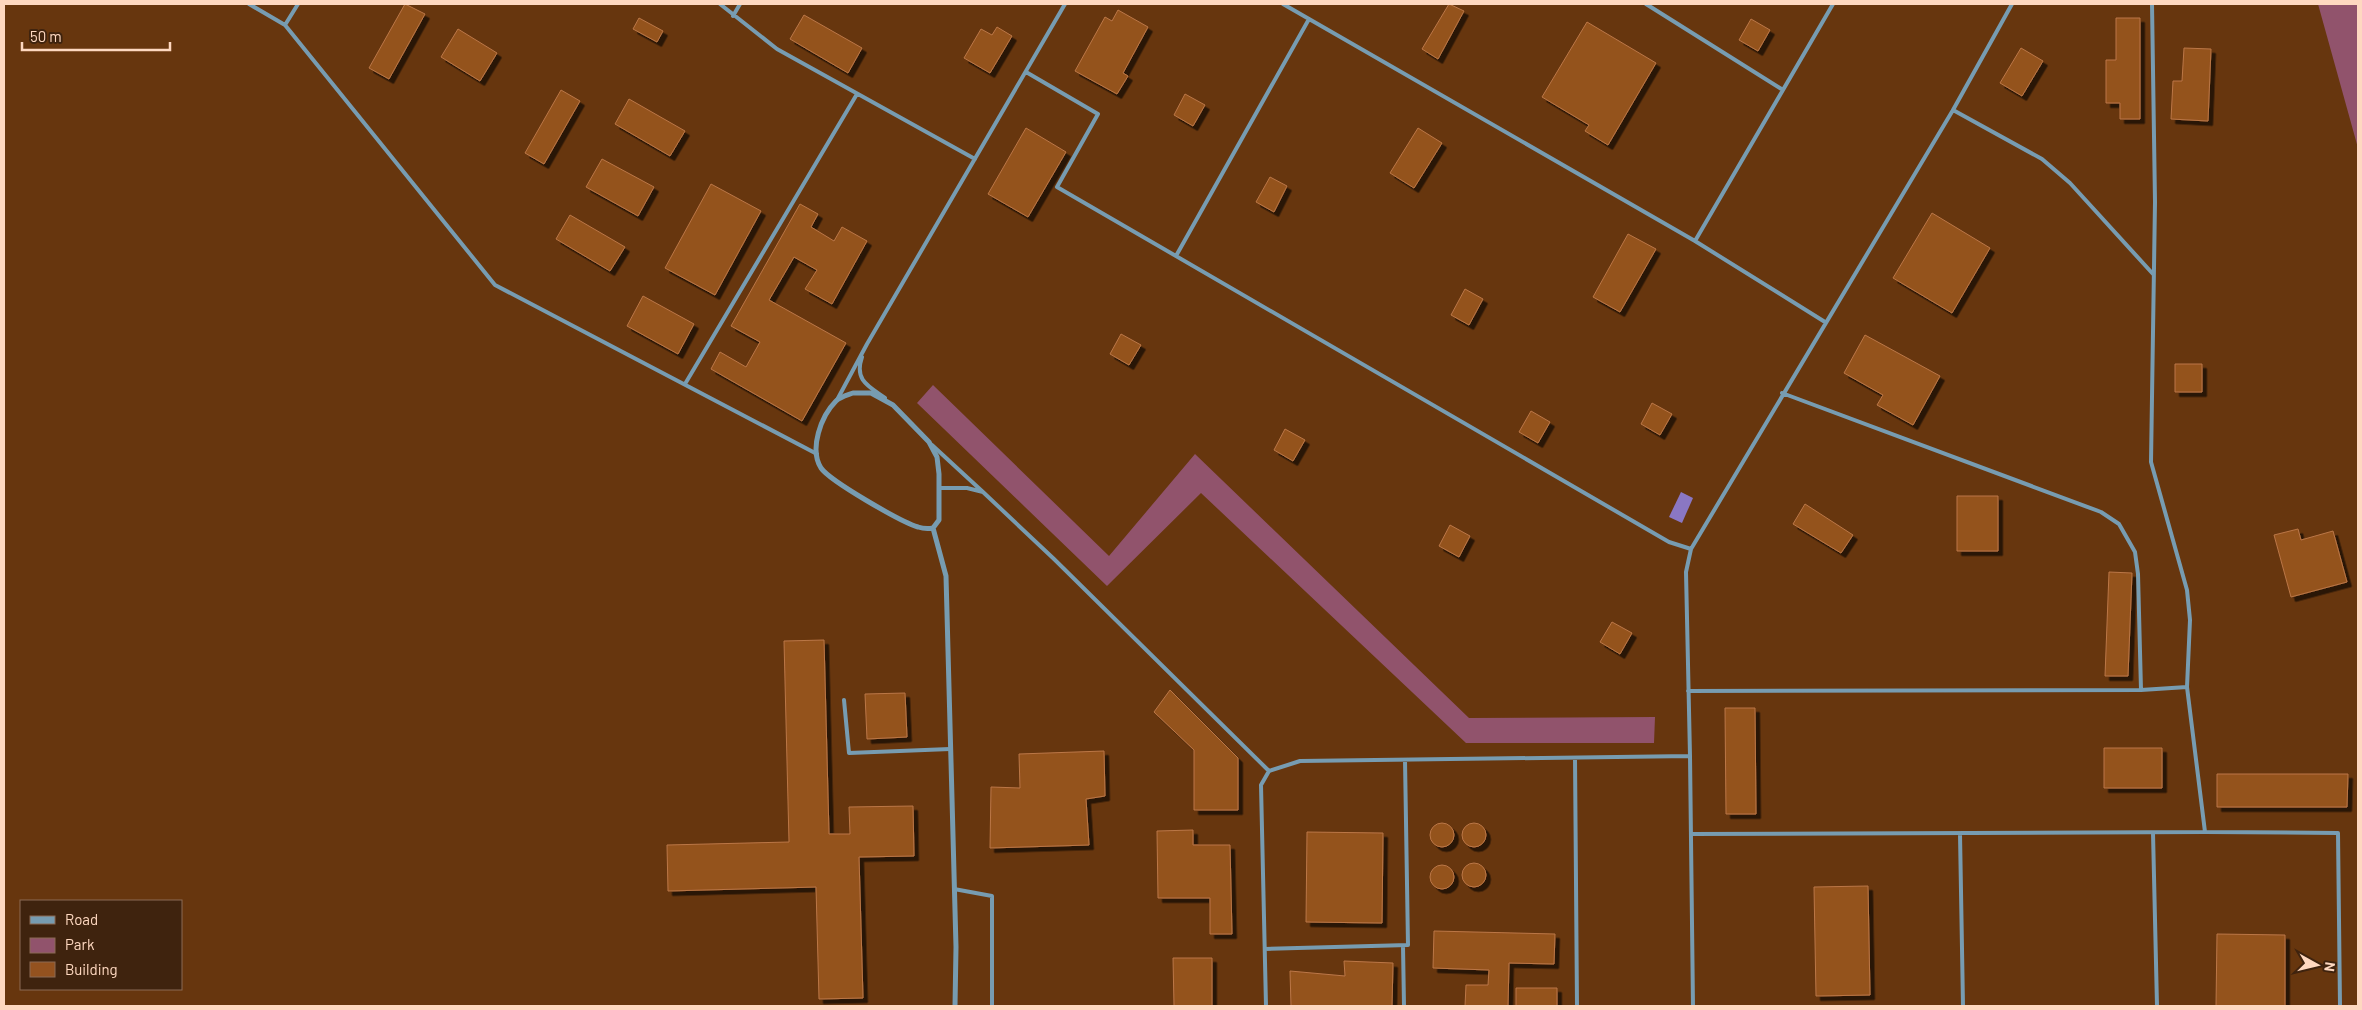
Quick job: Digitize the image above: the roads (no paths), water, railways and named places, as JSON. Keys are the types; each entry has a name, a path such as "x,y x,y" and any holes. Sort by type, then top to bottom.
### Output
{"street":[{"path":"853,393 871,393 893,405 929,442 936,457 940,488 939,520 933,528 917,527 827,475 820,466 817,454 817,441 825,415 837,400 853,393"},
{"path":"933,528 946,576 956,1006"}],"lane":[{"path":"249,4 285,25 495,285 817,454"},
{"path":"285,25 298,4"},
{"path":"720,4 777,49 975,159"},
{"path":"733,16 740,4"},
{"path":"837,400 867,344 1065,4"},
{"path":"1283,4 1695,241 1825,322"},
{"path":"1646,4 1783,90"},
{"path":"1695,241 1833,4"},
{"path":"1693,1006 1686,572 1690,549 1953,110 2012,4"},
{"path":"2152,4 2155,194 2150,462 2187,590 2190,620 2187,687 2205,832"},
{"path":"1176,256 1309,19"},
{"path":"1026,72 1098,114 1057,187 1669,542 1690,549"},
{"path":"685,384 857,94"},
{"path":"1953,110 2042,159 2070,183 2153,274"},
{"path":"867,344 858,368 860,377 893,405"},
{"path":"1782,393 2101,512 2119,524 2135,552 2138,574 2141,690"},
{"path":"929,442 1054,559 1269,770"},
{"path":"940,488 967,488 983,492"},
{"path":"1688,691 2141,690 2187,687"},
{"path":"844,700 850,752 950,749"},
{"path":"1266,1006 1261,784 1269,770 1300,761 1690,756"},
{"path":"1575,758 1577,1006"},
{"path":"1265,949 1408,945 1405,760"},
{"path":"1691,834 2338,833 2340,1006"},
{"path":"1960,834 1963,1006"},
{"path":"2154,834 2157,1006"},
{"path":"954,889 992,896 992,1006"},
{"path":"1403,946 1404,1006"}]}
